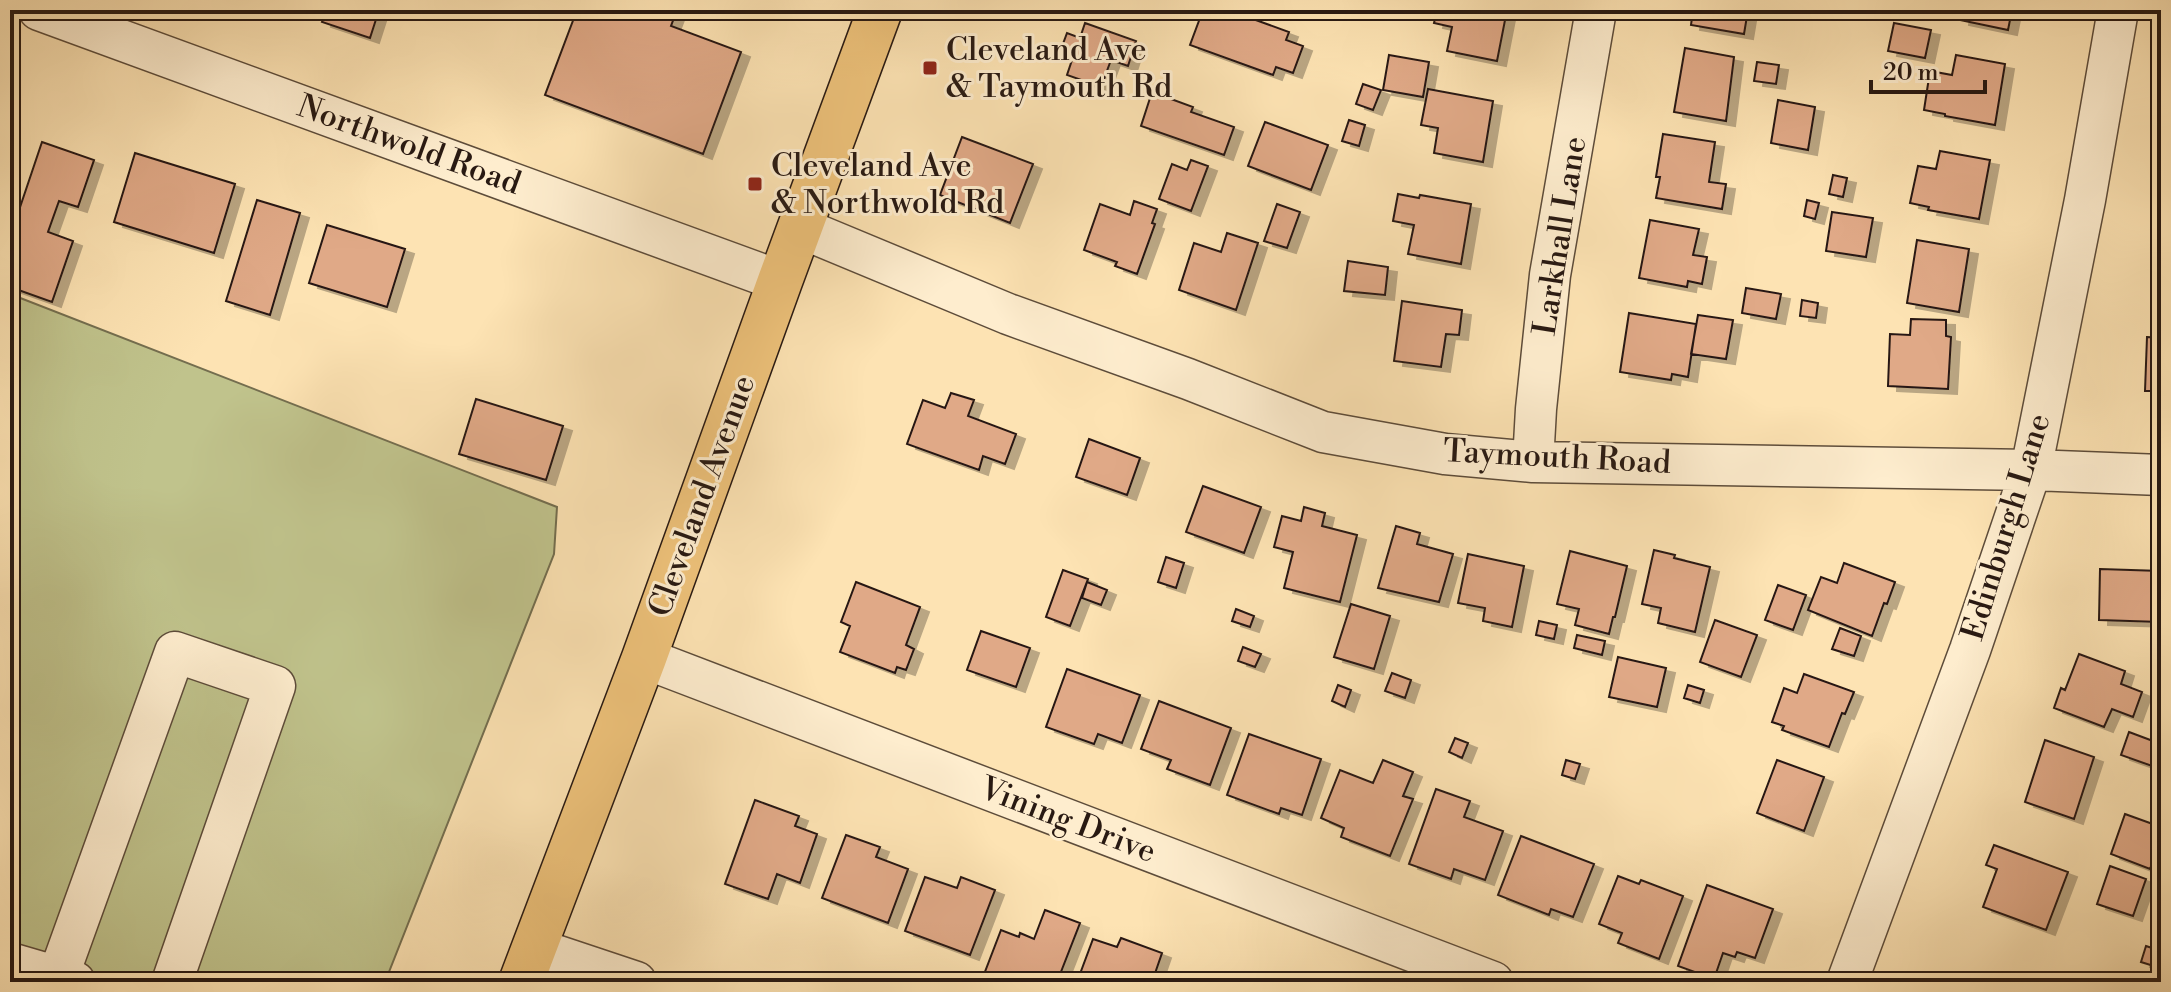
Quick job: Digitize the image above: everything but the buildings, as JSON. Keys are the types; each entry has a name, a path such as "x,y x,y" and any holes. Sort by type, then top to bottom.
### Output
{"main road":[{"name":"Cleveland Avenue","path":"528,965 644,658 880,10"}],"street":[{"name":"Northwold Road","path":"39,10 780,281"},
{"name":"Larkhall Lane","path":"1533,462 1550,275 1596,10"},
{"name":"Edinburgh Lane","path":"1847,982 1970,650 2031,470 2085,200 2118,10"},
{"name":"Taymouth Road","path":"801,228 1008,314 1323,432 1445,454 1533,462 2161,475"},
{"path":"10,963 66,979 175,652 275,686 172,982"},
{"name":"Vining Drive","path":"644,658 1493,982"},
{"path":"528,965 636,982"}],"green space":[{"path":"10,294 557,507 554,554 385,982 10,982"}],"place":[{"name":"Cleveland Ave & Taymouth Rd","path":"930,68"},
{"name":"Cleveland Ave & Northwold Rd","path":"755,184"}]}
